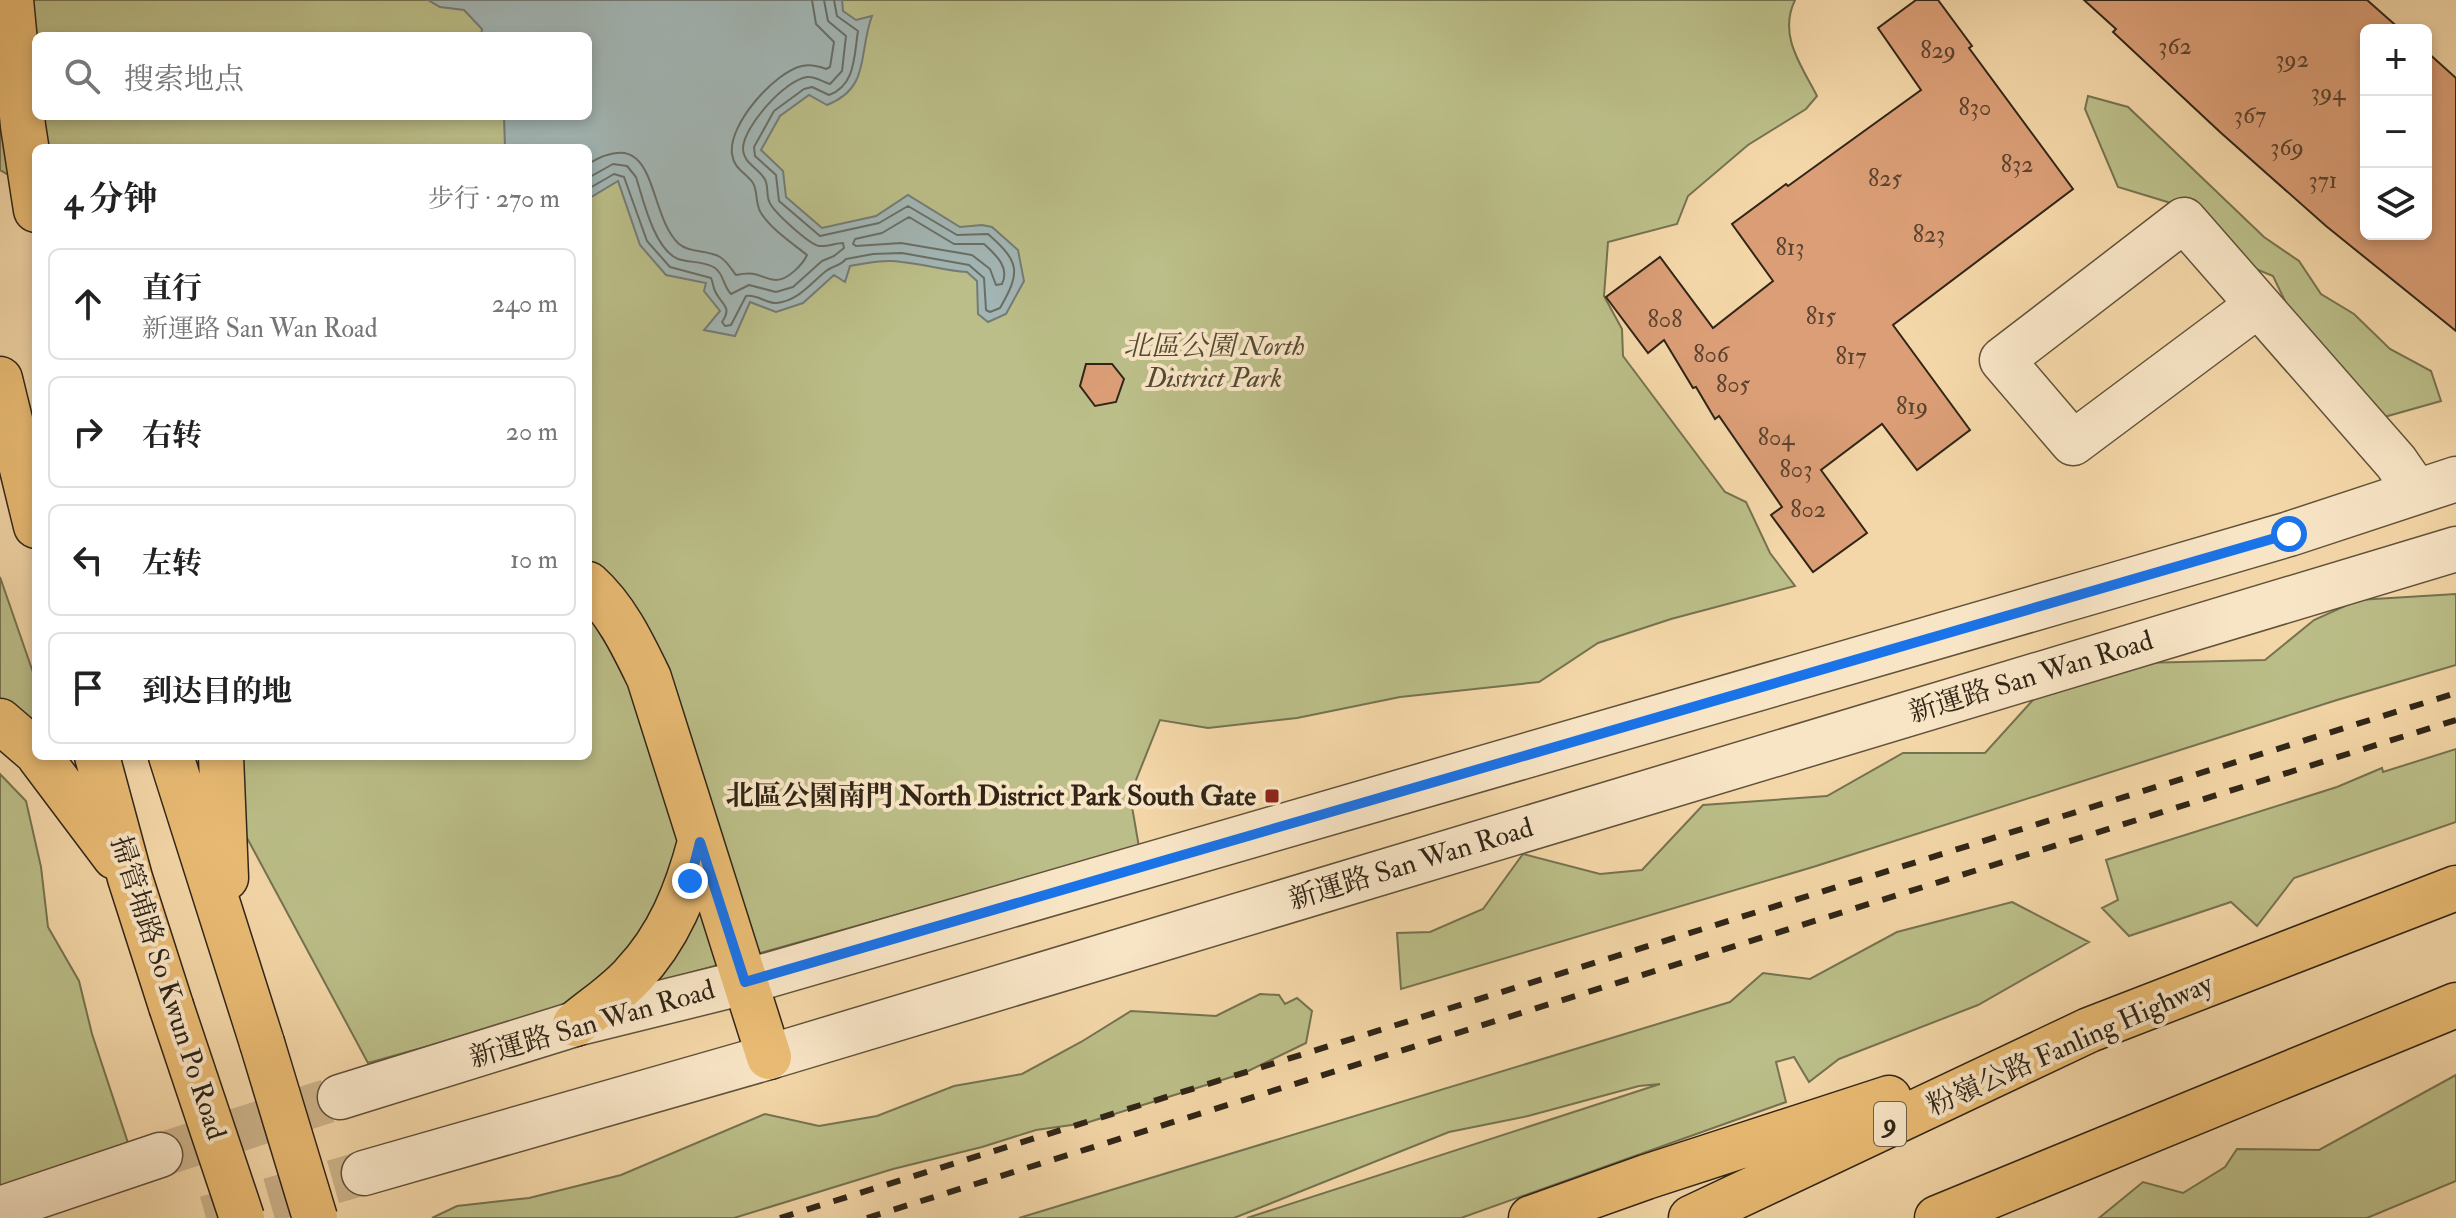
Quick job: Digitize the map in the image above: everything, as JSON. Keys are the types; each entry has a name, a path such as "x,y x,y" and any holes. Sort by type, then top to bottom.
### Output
{"main road":[{"path":"11,0 32,184"},
{"path":"0,379 32,510"},
{"path":"592,589 615,615 649,678 769,1057"},
{"path":"0,721 32,749"},
{"path":"42,760 130,878"},
{"name":"掃管埔路 So Kwun Po Road","path":"98,760 130,878 242,1218"},
{"path":"172,760 315,1218"},
{"path":"221,760 229,940"},
{"path":"575,1024 633,976 654,948 676,915 690,881 700,842"},
{"name":"粉嶺公路 Fanling Highway","path":"1691,1218 2089,1030 2456,888"},
{"path":"1937,1218 2456,1005"},
{"path":"1531,1218 2089,1030"},
{"path":"2011,1218 2163,1124"}],"street":[{"path":"2258,305 2073,443 2002,360 2184,220 2396,462 2436,485"},
{"name":"新運路 San Wan Road","path":"340,1097 575,1024 745,982 2198,561 2436,485"},
{"name":"新運路 San Wan Road","path":"364,1173 769,1057 2456,549"},
{"path":"0,1209 160,1155"}],"green space":[{"name":"北區公園 North District Park","path":"0,0 1795,0 1790,13 1790,38 1817,96 1806,109 1748,145 1688,196 1677,224 1608,242 1604,296 1622,329 1623,356 1725,492 1746,502 1770,553 1795,586 1671,619 1598,643 1539,682 1400,697 1297,718 1208,728 1160,720 1130,795 1139,847 368,1063 205,760 592,760 592,144 32,144 32,188 0,170"},
{"path":"2088,96 2128,107 2264,237 2299,261 2321,294 2354,314 2390,349 2431,371 2441,401 2377,419 2296,324 2273,276 2234,260 2174,204 2118,187 2085,109"},
{"path":"0,577 32,669 32,754 0,734"},
{"path":"2456,594 2456,665 1813,867 1401,989 1397,933 1430,932 1483,909 1523,854 1600,874 1642,870 1703,805 1827,796 1903,753 1985,753 2032,701 2070,672 2140,663 2265,660 2314,620 2358,600"},
{"path":"2456,749 2456,822 2294,878 2257,926 2231,902 2129,936 2102,908 2118,900 2106,860 2337,787 2382,768 2383,772"},
{"path":"0,774 26,801 41,867 48,927 79,981 92,1034 128,1143 42,1182 0,1186"},
{"path":"2012,902 2089,942 1978,1005 1839,1059 1809,1082 1794,1057 1776,1062 1786,1102 1461,1218 1247,1218 1660,1084 1639,1086 1528,1116 1449,1132 1234,1218 1019,1218 1730,1002 1763,973 1810,979 1897,932"},
{"path":"1260,994 1279,995 1285,1004 1297,998 1312,1011 1306,1043 1244,1073 1086,1123 1036,1130 893,1169 734,1218 432,1218 457,1206 529,1198 621,1175 765,1114 819,1126 877,1116 954,1086 1022,1074 1131,1011 1216,1016"},
{"path":"2456,1075 2456,1181 2367,1218 2099,1218 2143,1182 2183,1193 2225,1167 2237,1149 2319,1150"}],"water":[{"path":"428,0 842,0 843,11 856,20 872,16 857,79 841,98 827,105 809,95 780,116 761,150 783,171 786,197 822,228 876,216 908,195 960,227 992,227 1018,250 1024,281 1006,314 988,322 978,314 977,281 967,272 896,261 869,263 850,266 845,282 834,275 803,303 776,312 750,302 735,336 704,330 720,311 704,291 706,283 666,275 640,245 618,181 592,197 592,144 505,144 504,120 592,120 592,32 482,32 464,10 440,7"}],"building":[{"path":"1916,0 1938,0 1972,46 1969,48 2073,189 1893,325 1970,430 1917,470 1882,424 1821,470 1867,533 1813,572 1771,515 1782,507 1719,416 1715,419 1696,387 1693,388 1664,340 1648,353 1606,297 1660,257 1713,328 1773,281 1732,224 1921,90 1878,28"},
{"path":"2084,0 2367,0 2394,24 2360,24 2360,240 2432,240 2432,56 2456,78 2456,331 2326,226 2220,132 2113,32 2116,29"},
{"path":"1086,364 1112,364 1124,379 1116,402 1095,406 1080,386"}],"tunnel":[{"path":"160,1155 340,1097"},
{"path":"206,1218 364,1173"}],"railway":[{"path":"780,1218 2456,693"},
{"path":"867,1218 2456,720"}],"place":[{"name":"北區公園南門 North District Park South Gate","path":"1272,796"}],"route":[{"path":"690,881 700,842 745,982 2289,534"}]}
